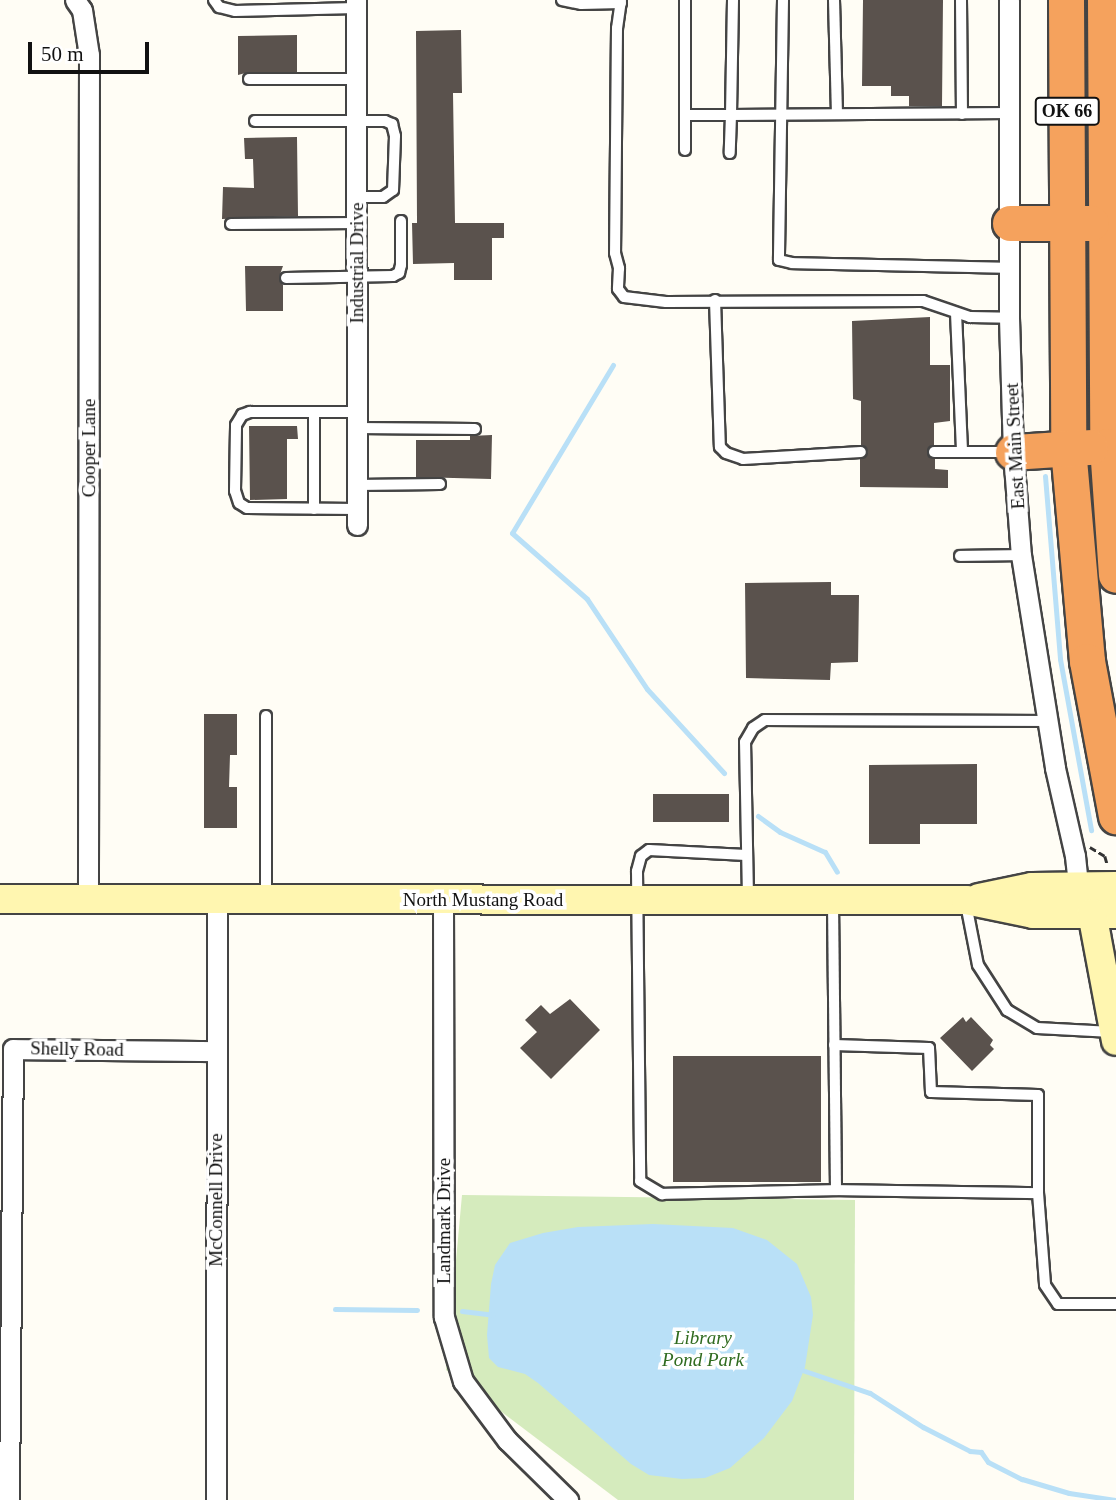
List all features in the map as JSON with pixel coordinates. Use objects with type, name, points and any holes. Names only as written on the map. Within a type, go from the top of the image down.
[{"type":"highway","name":"OK 66","points":[[1066,0],[1068,448],[1087,661],[1116,816]]},
{"type":"highway","name":"OK 66","points":[[1105,0],[1116,575]]},
{"type":"highway","points":[[1010,223],[1111,223]]},
{"type":"highway","points":[[1013,452],[1112,446]]},
{"type":"main road","name":"North Mustang Road","points":[[0,899],[966,900],[1032,887],[1116,886]]},
{"type":"main road","name":"North Mustang Road","points":[[966,900],[1033,914],[1104,914]]},
{"type":"main road","points":[[1104,914],[1115,1037]]},
{"type":"street","name":"Cooper Lane","points":[[75,0],[82,10],[89,55],[88,899]]},
{"type":"street","name":"East Main Street","points":[[1009,0],[1009,318],[1013,452],[1021,555],[1047,721],[1078,886]]},
{"type":"street","name":"Industrial Drive","points":[[356,4],[356,517]]},
{"type":"street","name":"McConnell Drive","points":[[216,1500],[217,899]]},
{"type":"street","name":"Landmark Drive","points":[[443,900],[444,1317],[463,1381],[507,1440],[568,1500]]},
{"type":"street","name":"Shelly Road","points":[[9,1500],[13,1049],[215,1051]]},
{"type":"lane","points":[[214,0],[219,7],[235,11],[356,4]]},
{"type":"lane","points":[[562,0],[581,4],[621,1],[617,28],[615,146],[618,289],[624,297],[636,300],[923,301],[956,313],[1009,318]]},
{"type":"lane","points":[[685,0],[685,150]]},
{"type":"lane","points":[[730,153],[733,0]]},
{"type":"lane","points":[[783,0],[779,260],[792,263],[1010,268]]},
{"type":"lane","points":[[834,0],[837,114]]},
{"type":"lane","points":[[961,0],[962,114]]},
{"type":"lane","points":[[249,79],[356,79]]},
{"type":"lane","points":[[685,115],[1009,113]]},
{"type":"lane","points":[[255,121],[385,121],[392,124],[396,136],[393,190],[383,197],[357,197]]},
{"type":"lane","points":[[286,278],[393,276],[399,273],[401,220]]},
{"type":"lane","points":[[231,224],[357,223]]},
{"type":"lane","points":[[715,300],[720,447],[726,453],[743,459],[860,452]]},
{"type":"lane","points":[[956,313],[962,452]]},
{"type":"lane","points":[[356,517],[314,509],[247,508],[239,503],[235,491],[236,425],[242,415],[250,412],[314,412],[357,420],[475,429]]},
{"type":"lane","points":[[314,412],[314,509]]},
{"type":"lane","points":[[934,452],[1013,452]]},
{"type":"lane","points":[[356,485],[440,484]]},
{"type":"lane","points":[[961,556],[1021,555]]},
{"type":"lane","points":[[266,716],[267,899]]},
{"type":"lane","points":[[748,900],[745,742],[752,728],[765,720],[1047,721]]},
{"type":"lane","points":[[746,855],[649,850],[641,856],[637,871],[640,1181],[662,1194],[836,1190],[1038,1193]]},
{"type":"lane","points":[[833,900],[836,1190]]},
{"type":"lane","points":[[966,900],[978,965],[1007,1010],[1037,1028],[1115,1037]]},
{"type":"lane","points":[[834,1045],[929,1048],[931,1092],[1038,1095],[1038,1193],[1045,1285],[1058,1304],[1116,1304]]},
{"type":"green space","name":"Library Pond Park","points":[[462,1195],[855,1200],[854,1500],[618,1500],[446,1370]]},
{"type":"water","points":[[653,1224],[733,1228],[767,1240],[797,1264],[811,1297],[813,1315],[805,1367],[792,1401],[764,1438],[730,1468],[705,1478],[682,1479],[649,1475],[631,1464],[538,1383],[525,1374],[498,1367],[489,1358],[487,1335],[491,1284],[495,1265],[510,1243],[543,1233],[578,1227]]},
{"type":"building","points":[[863,0],[943,0],[942,106],[909,106],[909,96],[891,96],[891,86],[862,86]]},
{"type":"building","points":[[461,30],[462,93],[453,93],[455,223],[504,223],[504,238],[492,238],[492,280],[454,280],[454,263],[413,264],[412,223],[417,223],[416,31]]},
{"type":"building","points":[[297,35],[297,72],[249,72],[238,75],[238,36]]},
{"type":"building","points":[[297,137],[298,216],[222,219],[223,187],[254,188],[253,159],[245,159],[244,138]]},
{"type":"building","points":[[245,266],[283,266],[279,277],[283,285],[283,311],[246,311]]},
{"type":"building","points":[[930,317],[930,365],[950,365],[950,421],[934,423],[934,445],[927,453],[935,459],[935,469],[948,470],[948,488],[860,487],[860,459],[868,452],[861,445],[861,401],[853,399],[852,321]]},
{"type":"building","points":[[249,426],[297,426],[298,439],[287,439],[287,499],[250,500]]},
{"type":"building","points":[[492,435],[491,479],[416,477],[416,440],[470,440],[470,436]]},
{"type":"building","points":[[831,582],[831,595],[859,595],[858,662],[831,663],[830,680],[746,678],[745,583]]},
{"type":"building","points":[[204,714],[237,714],[237,755],[230,755],[229,787],[237,787],[237,828],[204,828]]},
{"type":"building","points":[[977,764],[977,824],[920,824],[920,844],[869,844],[869,765]]},
{"type":"building","points":[[653,794],[729,794],[729,822],[653,822]]},
{"type":"building","points":[[570,999],[600,1030],[551,1079],[520,1048],[537,1032],[525,1020],[541,1005],[550,1014]]},
{"type":"building","points":[[963,1017],[966,1022],[971,1017],[993,1040],[990,1045],[994,1049],[972,1071],[940,1038]]},
{"type":"building","points":[[673,1056],[821,1056],[821,1182],[673,1182]]},
{"type":"waterway","points":[[613,365],[512,533],[587,599],[647,689],[724,773]]},
{"type":"waterway","points":[[1045,476],[1060,659],[1091,830]]},
{"type":"waterway","points":[[758,816],[780,832],[825,852],[837,872]]},
{"type":"waterway","points":[[335,1309],[417,1310]]},
{"type":"waterway","points":[[462,1311],[493,1315]]},
{"type":"waterway","points":[[799,1369],[870,1393],[923,1427],[970,1451],[981,1452],[988,1462],[1022,1479],[1069,1493],[1116,1500]]}]
